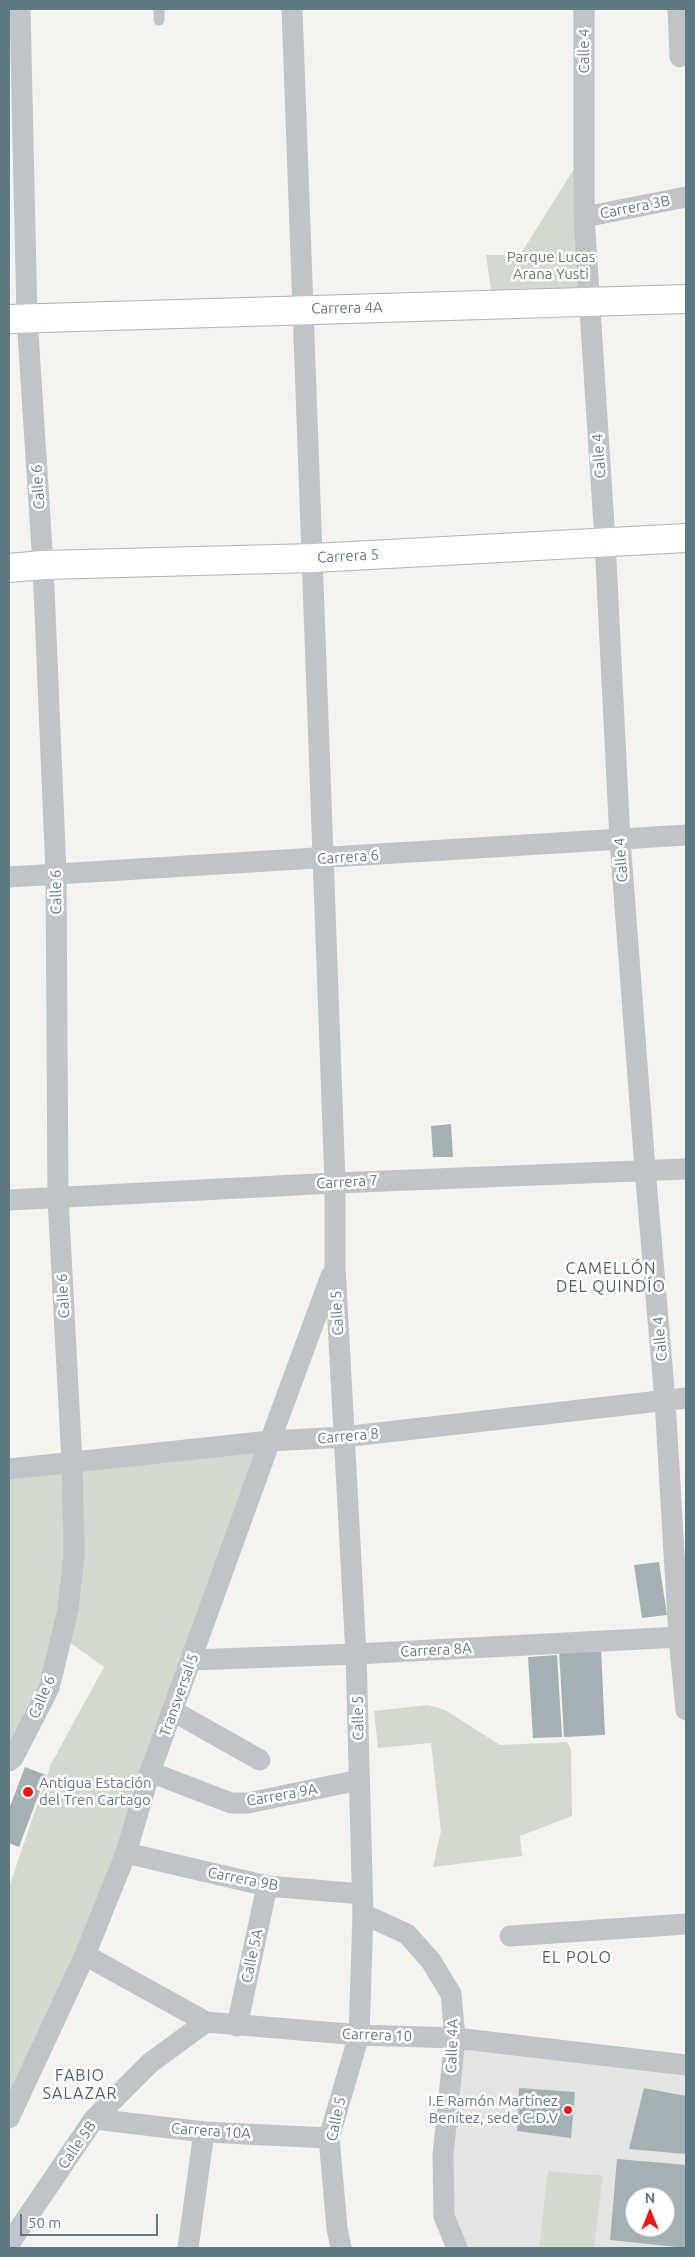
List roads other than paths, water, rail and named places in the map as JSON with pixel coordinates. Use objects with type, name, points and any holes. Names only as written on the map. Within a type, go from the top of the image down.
[{"type":"main road","name":"Carrera 4A","points":[[18,318],[686,300]]},
{"type":"main road","name":"Carrera 5","points":[[9,568],[43,565],[314,558],[686,538]]},
{"type":"street","name":"Calle 6","points":[[9,1761],[14,1758],[49,1688],[68,1610],[74,1554],[72,1463],[58,1198],[56,873],[43,565],[18,318],[20,9]]},
{"type":"street","name":"Calle 5","points":[[292,9],[314,558],[335,1183],[335,1266],[356,1654],[362,1904],[359,2035],[329,2138],[337,2228],[341,2248]]},
{"type":"street","name":"Calle 4","points":[[584,9],[584,217],[605,541],[620,840],[645,1169],[676,1399],[679,1637],[686,1710]]},
{"type":"street","points":[[678,9],[680,57]]},
{"type":"street","name":"Carrera 3B","points":[[584,217],[686,196]]},
{"type":"street","name":"Carrera 6","points":[[9,877],[686,835]]},
{"type":"street","name":"Carrera 7","points":[[9,1200],[335,1183],[645,1169],[686,1169]]},
{"type":"street","name":"Transversal 5","points":[[9,2118],[85,1955],[126,1853],[150,1772],[335,1266]]},
{"type":"street","name":"Carrera 8","points":[[9,1469],[270,1441],[343,1437],[676,1399]]},
{"type":"street","name":"Carrera 8A","points":[[192,1660],[356,1654],[679,1637]]},
{"type":"street","points":[[173,1711],[260,1760]]},
{"type":"street","name":"Carrera 9A","points":[[150,1772],[231,1803],[248,1803],[359,1780]]},
{"type":"street","name":"Carrera 9B","points":[[126,1853],[267,1886],[362,1904]]},
{"type":"street","name":"Calle 5A","points":[[237,2026],[267,1886]]},
{"type":"street","name":"Calle 4A","points":[[362,1904],[407,1934],[431,1961],[451,1994],[455,2038],[443,2155],[444,2216],[458,2248]]},
{"type":"street","points":[[510,1936],[686,1924]]},
{"type":"street","name":"Carrera 10","points":[[85,1955],[206,2022],[359,2035],[455,2038],[686,2065]]},
{"type":"street","name":"Calle 5B","points":[[9,2244],[94,2119],[150,2063],[206,2022]]},
{"type":"street","name":"Carrera 10A","points":[[94,2119],[204,2132],[329,2138]]},
{"type":"street","points":[[188,2248],[204,2132]]},
{"type":"place","name":"Antigua Estación del Tren Cartago","points":[[28,1792]]},
{"type":"place","name":"I.E Ramón Martínez Benítez, sede C.D.V","points":[[568,2110]]},
{"type":"district","name":"CAMELLÓN DEL QUINDÍO","points":[[611,1278]]},
{"type":"district","name":"EL POLO","points":[[577,1958]]},
{"type":"district","name":"FABIO SALAZAR","points":[[80,2085]]},
{"type":"park label","name":"Parque Lucas Arana Yusti","points":[[551,266]]}]
